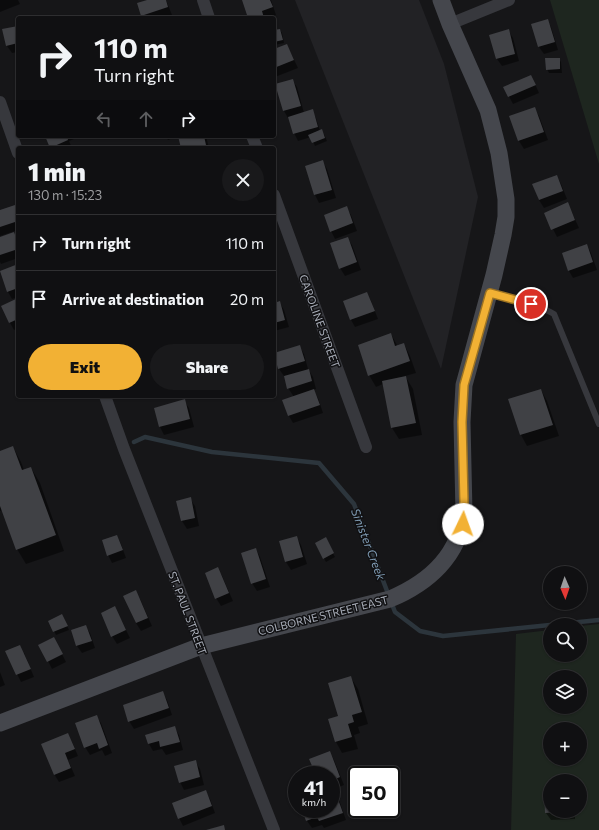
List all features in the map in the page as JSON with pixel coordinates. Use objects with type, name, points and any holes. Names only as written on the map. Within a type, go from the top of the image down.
[{"type":"main road","name":"COLBORNE STREET EAST","points":[[0,724],[201,646],[390,598],[421,582],[436,570],[454,546],[463,524],[464,513],[462,422],[464,385],[490,293],[506,217],[506,199],[499,152],[488,110],[441,0]]},
{"type":"street","points":[[203,0],[208,16]]},
{"type":"street","points":[[450,24],[509,0]]},
{"type":"street","points":[[0,102],[16,147]]},
{"type":"street","name":"CAROLINE STREET","points":[[276,200],[366,447]]},
{"type":"street","name":"ST. PAUL STREET","points":[[106,398],[124,449],[274,830]]},
{"type":"lane","points":[[490,293],[531,304],[554,314],[571,352],[599,424]]},
{"type":"shaded area","points":[[295,0],[419,0],[444,64],[478,197],[441,369]]},
{"type":"shaded area","points":[[550,0],[599,0],[599,164]]},
{"type":"shaded area","points":[[599,624],[599,830],[511,830],[516,634],[543,631],[543,662],[587,662],[587,625]]},
{"type":"building","points":[[147,0],[166,0],[168,7],[141,16],[137,3]]},
{"type":"building","points":[[242,0],[270,0],[273,7],[262,11],[263,16],[247,16]]},
{"type":"building","points":[[548,19],[555,42],[538,47],[531,24]]},
{"type":"building","points":[[16,26],[16,44],[6,46],[2,29]]},
{"type":"building","points":[[280,29],[283,40],[276,42],[276,30]]},
{"type":"building","points":[[509,29],[515,54],[496,59],[489,35]]},
{"type":"building","points":[[287,44],[294,60],[276,67],[276,48]]},
{"type":"building","points":[[545,58],[560,58],[560,69],[546,70]]},
{"type":"building","points":[[531,75],[536,85],[508,97],[503,87]]},
{"type":"building","points":[[293,79],[301,106],[283,111],[276,84]]},
{"type":"building","points":[[535,107],[544,132],[518,141],[509,116]]},
{"type":"building","points":[[313,109],[318,127],[293,134],[288,117]]},
{"type":"building","points":[[322,129],[325,138],[312,143],[308,135]]},
{"type":"building","points":[[46,138],[68,138],[68,140],[54,146],[49,146]]},
{"type":"building","points":[[178,138],[204,138],[206,145],[202,146],[180,146]]},
{"type":"building","points":[[323,160],[332,190],[314,195],[305,166]]},
{"type":"building","points":[[557,175],[563,191],[539,200],[532,184]]},
{"type":"building","points":[[568,202],[575,220],[551,230],[544,213]]},
{"type":"building","points":[[15,205],[16,222],[0,227],[0,210]]},
{"type":"building","points":[[347,206],[353,223],[330,232],[324,215]]},
{"type":"building","points":[[14,232],[16,238],[16,250],[0,255],[0,237]]},
{"type":"building","points":[[348,237],[357,262],[339,269],[330,243]]},
{"type":"building","points":[[587,244],[593,262],[568,271],[562,253]]},
{"type":"building","points":[[16,265],[16,289],[7,292],[0,271]]},
{"type":"building","points":[[367,292],[375,311],[350,320],[343,301]]},
{"type":"building","points":[[16,299],[16,320],[9,323],[1,306]]},
{"type":"building","points":[[280,301],[285,320],[276,322],[276,302]]},
{"type":"building","points":[[391,333],[395,346],[404,343],[410,361],[368,376],[358,345]]},
{"type":"building","points":[[300,345],[305,361],[278,369],[276,352]]},
{"type":"building","points":[[309,369],[312,381],[287,389],[284,376]]},
{"type":"building","points":[[406,376],[416,423],[391,428],[382,381]]},
{"type":"building","points":[[314,389],[320,405],[288,416],[282,400]]},
{"type":"building","points":[[541,389],[553,425],[520,435],[508,399]]},
{"type":"building","points":[[185,399],[190,419],[159,427],[154,408]]},
{"type":"building","points":[[13,446],[22,470],[31,467],[56,535],[16,550],[0,506],[0,451]]},
{"type":"building","points":[[191,497],[195,518],[181,521],[176,501]]},
{"type":"building","points":[[117,535],[123,550],[107,556],[102,540]]},
{"type":"building","points":[[297,536],[303,557],[285,562],[279,541]]},
{"type":"building","points":[[326,537],[334,553],[323,559],[315,543]]},
{"type":"building","points":[[256,548],[266,579],[251,584],[241,553]]},
{"type":"building","points":[[218,567],[229,593],[215,599],[205,573]]},
{"type":"building","points":[[136,590],[148,618],[136,623],[123,596]]},
{"type":"building","points":[[115,606],[126,630],[111,637],[101,613]]},
{"type":"building","points":[[62,614],[68,626],[53,632],[48,621]]},
{"type":"building","points":[[86,625],[92,641],[76,646],[71,630]]},
{"type":"building","points":[[54,637],[63,654],[47,662],[38,645]]},
{"type":"building","points":[[20,645],[31,669],[16,675],[5,651]]},
{"type":"building","points":[[351,676],[362,712],[352,715],[354,722],[348,724],[352,737],[335,742],[328,719],[338,716],[328,683]]},
{"type":"building","points":[[163,691],[169,708],[128,722],[123,705]]},
{"type":"building","points":[[97,715],[108,745],[99,749],[97,743],[84,748],[75,723]]},
{"type":"building","points":[[175,726],[180,742],[160,747],[159,741],[148,744],[145,735]]},
{"type":"building","points":[[68,733],[75,749],[65,753],[71,768],[54,775],[41,744]]},
{"type":"building","points":[[330,751],[336,766],[312,766],[309,759]]},
{"type":"building","points":[[196,760],[200,777],[179,783],[174,766]]},
{"type":"building","points":[[206,790],[212,806],[178,819],[172,803]]},
{"type":"building","points":[[340,805],[343,813],[340,814]]},
{"type":"building","points":[[305,818],[314,818],[306,821]]},
{"type":"building","points":[[318,818],[328,818],[319,821]]},
{"type":"building","points":[[224,825],[225,830],[206,830]]},
{"type":"waterway","name":"Sinister Creek","points":[[134,442],[145,437],[212,452],[319,463],[354,504],[395,612],[420,631],[443,636],[599,620]]},
{"type":"route","points":[[463,524],[462,402],[464,385],[490,293],[531,304]]}]
